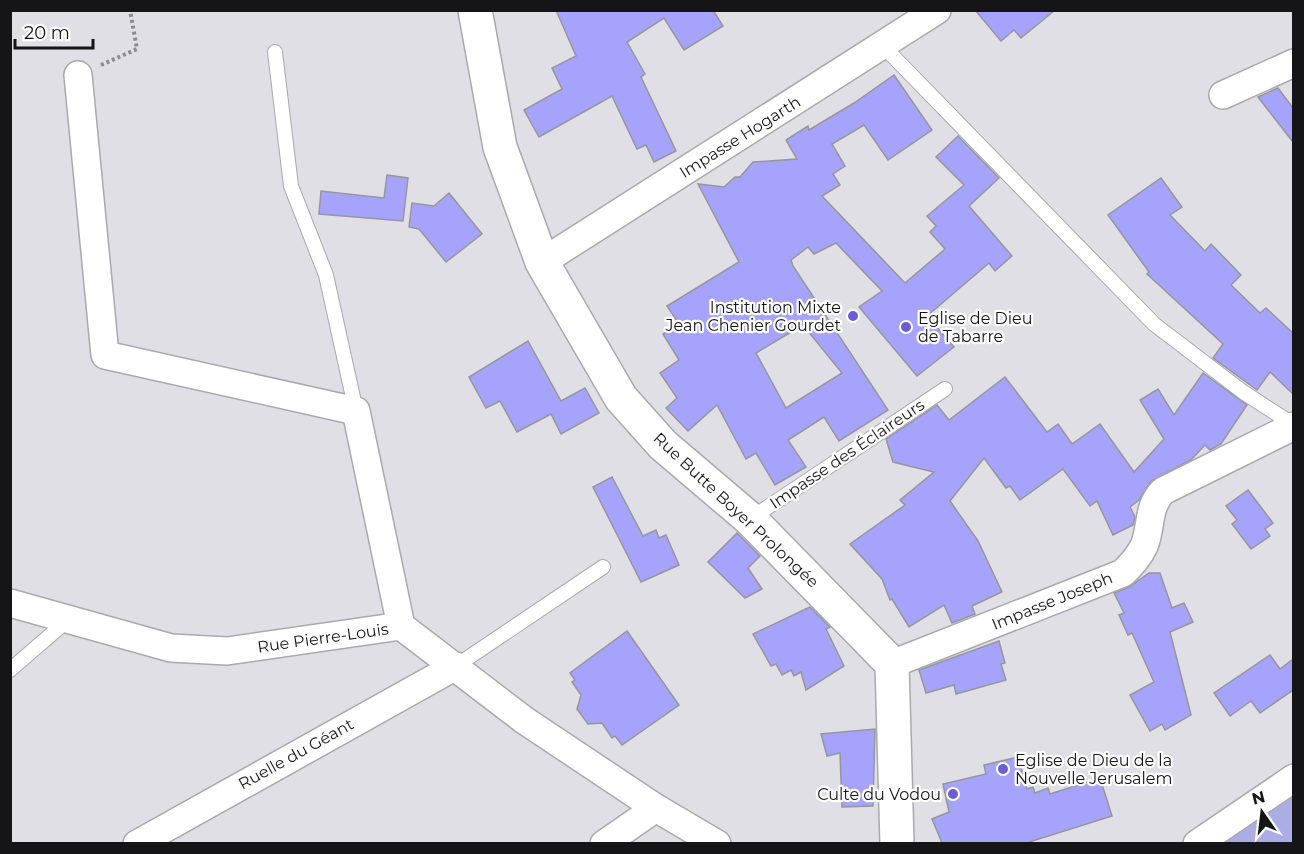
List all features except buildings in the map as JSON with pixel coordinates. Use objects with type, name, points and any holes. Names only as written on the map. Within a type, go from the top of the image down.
[{"type":"street","name":"Rue Butte Boyer Prolongée","points":[[475,10],[500,147],[542,262],[621,398],[663,445],[750,519],[892,664]]},
{"type":"street","name":"Impasse Hogarth","points":[[542,262],[884,46],[937,10]]},
{"type":"street","points":[[1223,95],[1293,63]]},
{"type":"street","points":[[78,75],[105,355],[356,411],[401,626]]},
{"type":"street","name":"Impasse Joseph","points":[[892,664],[1123,573],[1137,558],[1145,544],[1152,507],[1163,491],[1293,425]]},
{"type":"street","name":"Rue Pierre-Louis","points":[[10,603],[171,648],[227,651],[401,626],[524,720],[656,808],[717,843]]},
{"type":"street","points":[[892,664],[897,843]]},
{"type":"street","name":"Ruelle du Géant","points":[[137,843],[456,666]]},
{"type":"street","points":[[1197,843],[1293,778]]},
{"type":"street","points":[[604,843],[656,808]]},
{"type":"lane","points":[[884,46],[1154,324],[1244,392],[1293,425]]},
{"type":"lane","points":[[275,52],[291,186],[326,275],[356,411]]},
{"type":"lane","name":"Impasse des Éclaireurs","points":[[750,519],[945,389]]},
{"type":"lane","points":[[456,666],[603,567]]},
{"type":"lane","points":[[10,670],[69,619]]},
{"type":"path","points":[[78,75],[137,49],[130,10]]},
{"type":"shaded area","points":[[1293,788],[1293,843],[1219,843]]},
{"type":"place","name":"Institution Mixte Jean Chenier Gourdet","points":[[853,316]]},
{"type":"place","name":"Eglise de Dieu de Tabarre","points":[[906,327]]},
{"type":"place","name":"Eglise de Dieu de la Nouvelle Jerusalem","points":[[1003,769]]},
{"type":"place","name":"Culte du Vodou","points":[[953,794]]}]
